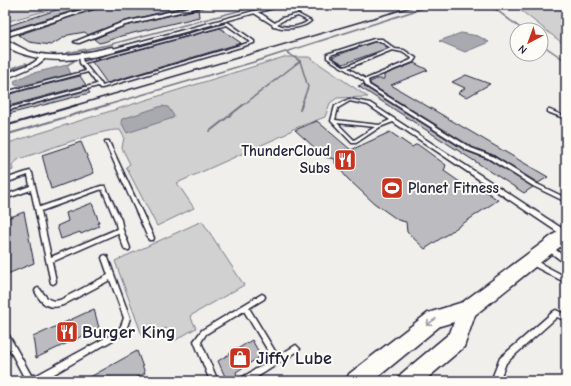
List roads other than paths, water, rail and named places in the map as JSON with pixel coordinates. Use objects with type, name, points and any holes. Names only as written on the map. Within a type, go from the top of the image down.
[{"type":"main road","points":[[5,43],[22,53],[44,57],[81,60],[112,50]]},
{"type":"main road","points":[[356,381],[435,319],[468,309],[565,233]]},
{"type":"main road","points":[[408,381],[457,340],[468,309]]},
{"type":"street","points":[[5,35],[102,5]]},
{"type":"street","points":[[184,5],[189,9]]},
{"type":"street","points":[[77,42],[123,24],[206,5]]},
{"type":"street","points":[[112,50],[282,5]]},
{"type":"street","points":[[5,77],[35,64],[44,57]]},
{"type":"lane","points":[[256,12],[274,25],[280,28],[290,28],[307,24],[310,21],[298,15],[283,19],[274,25]]},
{"type":"lane","points":[[222,21],[228,24],[253,42],[101,87],[81,60],[228,24]]},
{"type":"lane","points":[[366,80],[414,60],[414,58],[394,49],[381,40],[374,40],[328,56],[366,80],[367,85],[469,149],[490,157],[535,185],[566,200]]},
{"type":"lane","points":[[346,68],[394,49]]},
{"type":"lane","points":[[5,93],[89,71]]},
{"type":"lane","points":[[5,110],[100,84]]},
{"type":"lane","points":[[333,122],[336,107],[348,100],[369,104],[565,233]]},
{"type":"lane","points":[[549,111],[566,118]]},
{"type":"lane","points":[[333,122],[354,142],[393,120]]},
{"type":"lane","points":[[333,122],[380,126]]},
{"type":"lane","points":[[107,142],[150,238]]},
{"type":"lane","points":[[5,181],[30,173],[53,281]]},
{"type":"lane","points":[[5,197],[33,187]]},
{"type":"lane","points":[[38,210],[103,187],[118,220],[127,248]]},
{"type":"lane","points":[[49,261],[120,230]]},
{"type":"lane","points":[[548,247],[566,261]]},
{"type":"lane","points":[[5,334],[29,378],[38,380],[118,334],[124,328],[127,318],[105,258]]},
{"type":"lane","points":[[530,261],[566,280]]},
{"type":"lane","points":[[38,291],[47,303],[53,306],[112,276]]},
{"type":"lane","points":[[214,381],[197,341],[204,332],[262,297]]},
{"type":"lane","points":[[245,307],[277,360]]},
{"type":"lane","points":[[496,381],[503,361],[547,320],[556,313],[566,318]]},
{"type":"lane","points":[[244,381],[296,349]]},
{"type":"waterway","points":[[66,53],[108,45],[261,5]]},
{"type":"waterway","points":[[104,106],[254,62],[433,5]]},
{"type":"waterway","points":[[490,5],[512,22]]},
{"type":"waterway","points":[[549,49],[566,61]]},
{"type":"waterway","points":[[286,52],[300,61]]},
{"type":"waterway","points":[[67,65],[74,61]]},
{"type":"waterway","points":[[242,106],[300,61]]},
{"type":"waterway","points":[[300,61],[308,87],[301,106]]},
{"type":"waterway","points":[[5,71],[26,63]]},
{"type":"waterway","points":[[5,135],[107,105]]},
{"type":"waterway","points":[[210,131],[243,105]]},
{"type":"waterway","points":[[300,110],[302,105]]},
{"type":"railway","points":[[73,106],[418,5]]},
{"type":"railway","points":[[5,126],[77,105]]},
{"type":"place","name":"ThunderCloud Subs","points":[[345,160]]},
{"type":"place","name":"Planet Fitness","points":[[392,188]]},
{"type":"place","name":"Burger King","points":[[67,332]]},
{"type":"place","name":"Jiffy Lube","points":[[240,358]]}]
